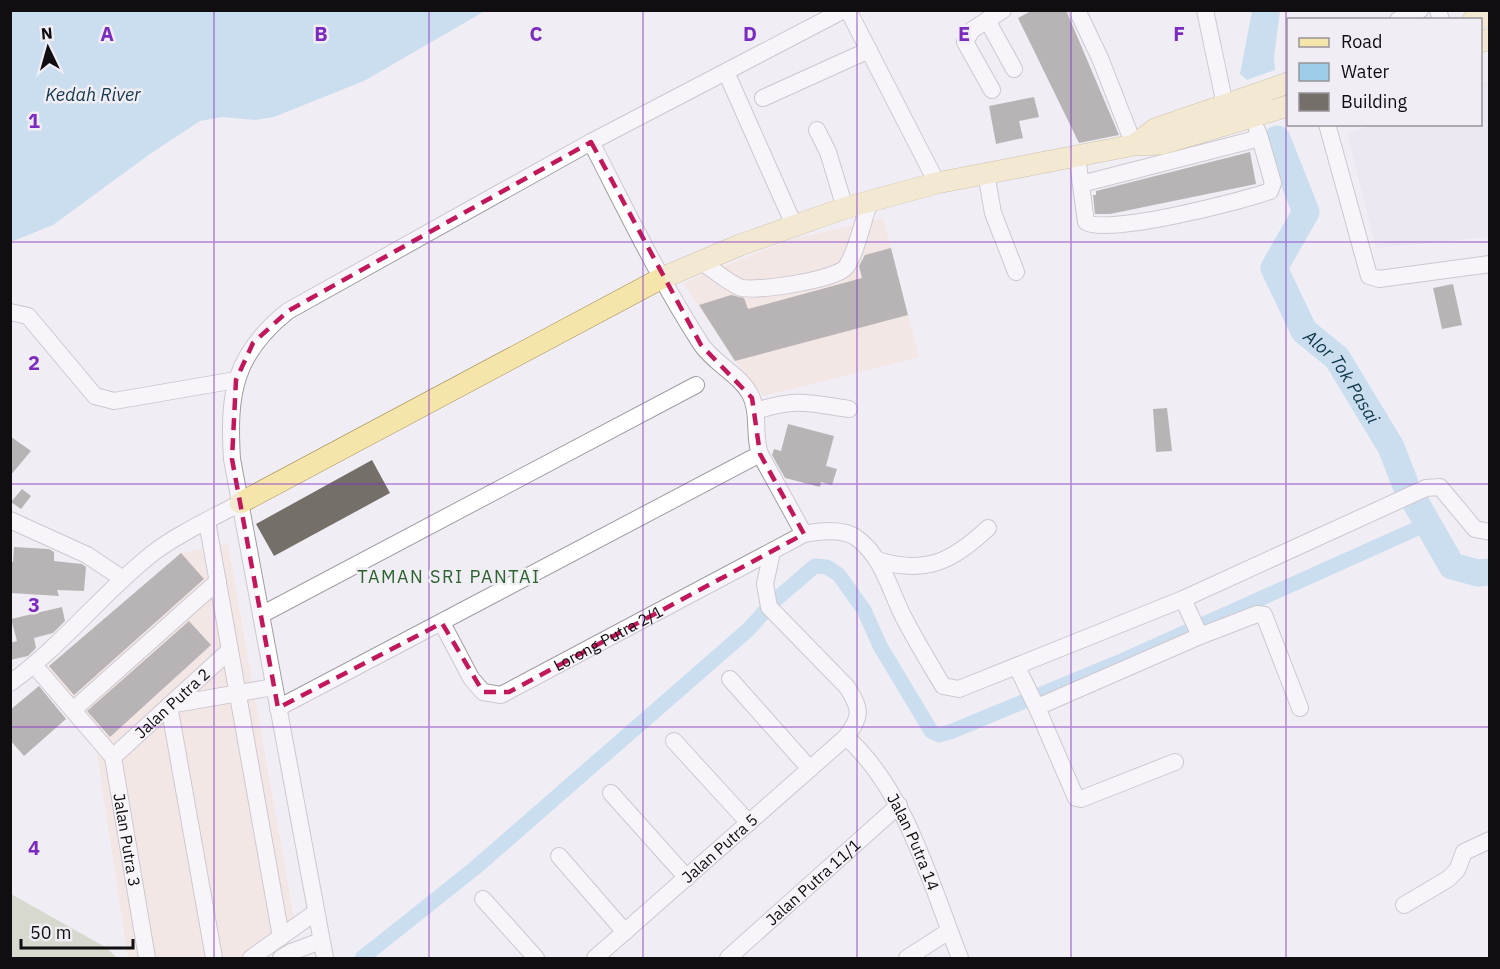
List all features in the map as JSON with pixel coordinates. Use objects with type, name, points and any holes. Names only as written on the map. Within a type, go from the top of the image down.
[{"type":"main road","points":[[1134,145],[1155,129],[1287,83]]},
{"type":"main road","points":[[240,503],[662,278],[794,225],[845,208],[937,183],[1134,145],[1162,144],[1287,106]]},
{"type":"street","points":[[325,958],[240,503],[231,438],[236,380],[243,360],[254,343],[267,328],[288,311],[591,142],[846,10],[937,183]]},
{"type":"street","points":[[992,90],[965,42],[972,30],[1003,10]]},
{"type":"street","points":[[1077,10],[1100,58],[1134,145]]},
{"type":"street","points":[[1205,10],[1226,105]]},
{"type":"street","points":[[1402,18],[1420,10]]},
{"type":"street","points":[[987,20],[1014,69]]},
{"type":"street","points":[[763,98],[868,50]]},
{"type":"street","points":[[726,72],[794,225]]},
{"type":"street","points":[[1077,156],[1086,222],[1094,226],[1154,220],[1267,193],[1272,189],[1273,183],[1254,117]]},
{"type":"street","points":[[1328,126],[1369,276],[1379,279],[1490,264]]},
{"type":"street","points":[[817,130],[828,152],[845,208]]},
{"type":"street","points":[[1082,184],[1260,138]]},
{"type":"street","points":[[591,142],[662,278],[701,345],[747,388],[756,411],[757,446],[760,454],[804,534],[817,531],[848,534],[856,537],[878,560],[903,616],[943,686],[959,689],[1183,599],[1430,486],[1440,487],[1474,529],[1490,532]]},
{"type":"street","points":[[986,173],[990,205],[1016,272]]},
{"type":"street","points":[[700,261],[747,289],[769,288],[840,272],[849,261],[870,201]]},
{"type":"street","points":[[10,312],[28,316],[95,396],[104,400],[114,401],[236,380]]},
{"type":"street","points":[[261,615],[696,385]]},
{"type":"street","points":[[756,411],[783,402],[799,401],[849,409]]},
{"type":"street","points":[[278,708],[760,454]]},
{"type":"street","points":[[10,683],[34,666],[123,579],[161,548],[240,503]]},
{"type":"street","points":[[10,520],[87,555],[123,579]]},
{"type":"street","points":[[207,521],[281,937]]},
{"type":"street","points":[[878,560],[898,567],[945,561],[969,546],[988,528]]},
{"type":"street","name":"Lorong Putra 2/1","points":[[442,623],[471,678],[483,692],[501,695],[804,534]]},
{"type":"street","points":[[771,552],[765,584],[769,607],[847,687],[856,701],[859,711],[858,722],[846,737]]},
{"type":"street","points":[[73,710],[218,581]]},
{"type":"street","points":[[1183,599],[1198,630]]},
{"type":"street","points":[[1032,699],[1042,705],[1198,630],[1257,614],[1264,615],[1300,708]]},
{"type":"street","name":"Jalan Putra 2","points":[[113,757],[230,650]]},
{"type":"street","points":[[34,666],[113,757]]},
{"type":"street","points":[[1017,667],[1076,798],[1081,799],[1175,762]]},
{"type":"street","points":[[730,679],[810,769]]},
{"type":"street","points":[[214,958],[169,705],[274,687]]},
{"type":"street","name":"Jalan Putra 5","points":[[595,958],[846,737]]},
{"type":"street","name":"Jalan Putra 14","points":[[846,737],[874,766],[899,805],[960,958]]},
{"type":"street","points":[[674,741],[748,824]]},
{"type":"street","name":"Jalan Putra 3","points":[[113,757],[147,958]]},
{"type":"street","points":[[611,793],[687,878]]},
{"type":"street","name":"Jalan Putra 11/1","points":[[728,958],[899,805]]},
{"type":"street","points":[[1404,905],[1448,879],[1457,870],[1464,852],[1490,840]]},
{"type":"street","points":[[559,856],[625,932]]},
{"type":"street","points":[[483,899],[536,958]]},
{"type":"street","points":[[251,958],[316,912]]},
{"type":"street","points":[[908,958],[949,931]]},
{"type":"street","points":[[281,958],[321,941]]},
{"type":"highlighted area","points":[[591,142],[701,345],[752,398],[760,454],[804,534],[509,692],[483,692],[442,623],[278,708],[232,459],[236,380],[253,343],[288,311]]},
{"type":"shaded area","points":[[1489,80],[1489,237],[1376,248],[1347,133],[1368,126],[1482,126],[1482,83]]},
{"type":"shaded area","points":[[883,218],[919,357],[763,396],[735,361],[683,283],[789,240]]},
{"type":"shaded area","points":[[228,544],[297,935],[265,958],[128,958],[96,748],[36,678],[181,553]]},
{"type":"green space","points":[[11,894],[107,948],[117,958],[11,958]]},
{"type":"water","name":"Kedah River","points":[[11,10],[485,11],[364,81],[274,117],[255,120],[222,117],[200,121],[150,154],[53,225],[11,242]]},
{"type":"water","points":[[1252,11],[1280,11],[1274,58],[1275,70],[1247,80],[1240,74]]},
{"type":"building","points":[[1033,10],[1066,10],[1119,135],[1079,143],[1018,18]]},
{"type":"building","points":[[1034,97],[1039,117],[1019,121],[1023,138],[996,144],[989,106]]},
{"type":"building","points":[[1250,152],[1256,184],[1110,214],[1095,214],[1093,195],[1096,195],[1096,191]]},
{"type":"building","points":[[891,248],[908,315],[735,361],[699,305],[731,295],[744,298],[748,309],[862,278],[859,266],[865,255]]},
{"type":"building","points":[[1453,284],[1462,325],[1442,329],[1433,288]]},
{"type":"building","points":[[1167,408],[1172,451],[1156,452],[1153,409]]},
{"type":"building","points":[[788,424],[834,436],[826,466],[837,469],[832,485],[821,482],[820,487],[785,478],[772,455],[774,449],[781,451]]},
{"type":"building","points":[[10,436],[31,451],[10,476]]},
{"type":"building","points":[[372,460],[390,493],[274,556],[256,524]]},
{"type":"building","points":[[22,489],[31,496],[21,509],[11,502]]},
{"type":"building","points":[[14,547],[49,549],[54,552],[54,561],[82,564],[86,567],[84,591],[57,590],[59,596],[10,593],[10,562],[13,562]]},
{"type":"building","points":[[181,553],[204,579],[74,695],[49,666]]},
{"type":"building","points":[[62,607],[65,621],[53,633],[34,638],[36,648],[28,656],[10,660],[10,643],[17,641],[11,619]]},
{"type":"building","points":[[189,621],[211,645],[110,737],[87,711]]},
{"type":"building","points":[[39,686],[66,719],[24,756],[10,740],[10,710]]},
{"type":"waterway","name":"Alor Tok Pasai","points":[[1277,139],[1306,212],[1274,268],[1304,331],[1337,358],[1391,447],[1406,486]]},
{"type":"waterway","name":"Alor Tok Pasai","points":[[1413,498],[1452,566],[1478,573],[1490,572]]},
{"type":"waterway","points":[[774,601],[815,566],[827,567],[839,575],[864,610],[880,646],[931,731],[939,735],[1119,662],[1427,524]]},
{"type":"waterway","points":[[362,958],[475,868],[749,629],[765,611]]},
{"type":"district","name":"TAMAN SRI PANTAI","points":[[449,576]]}]
